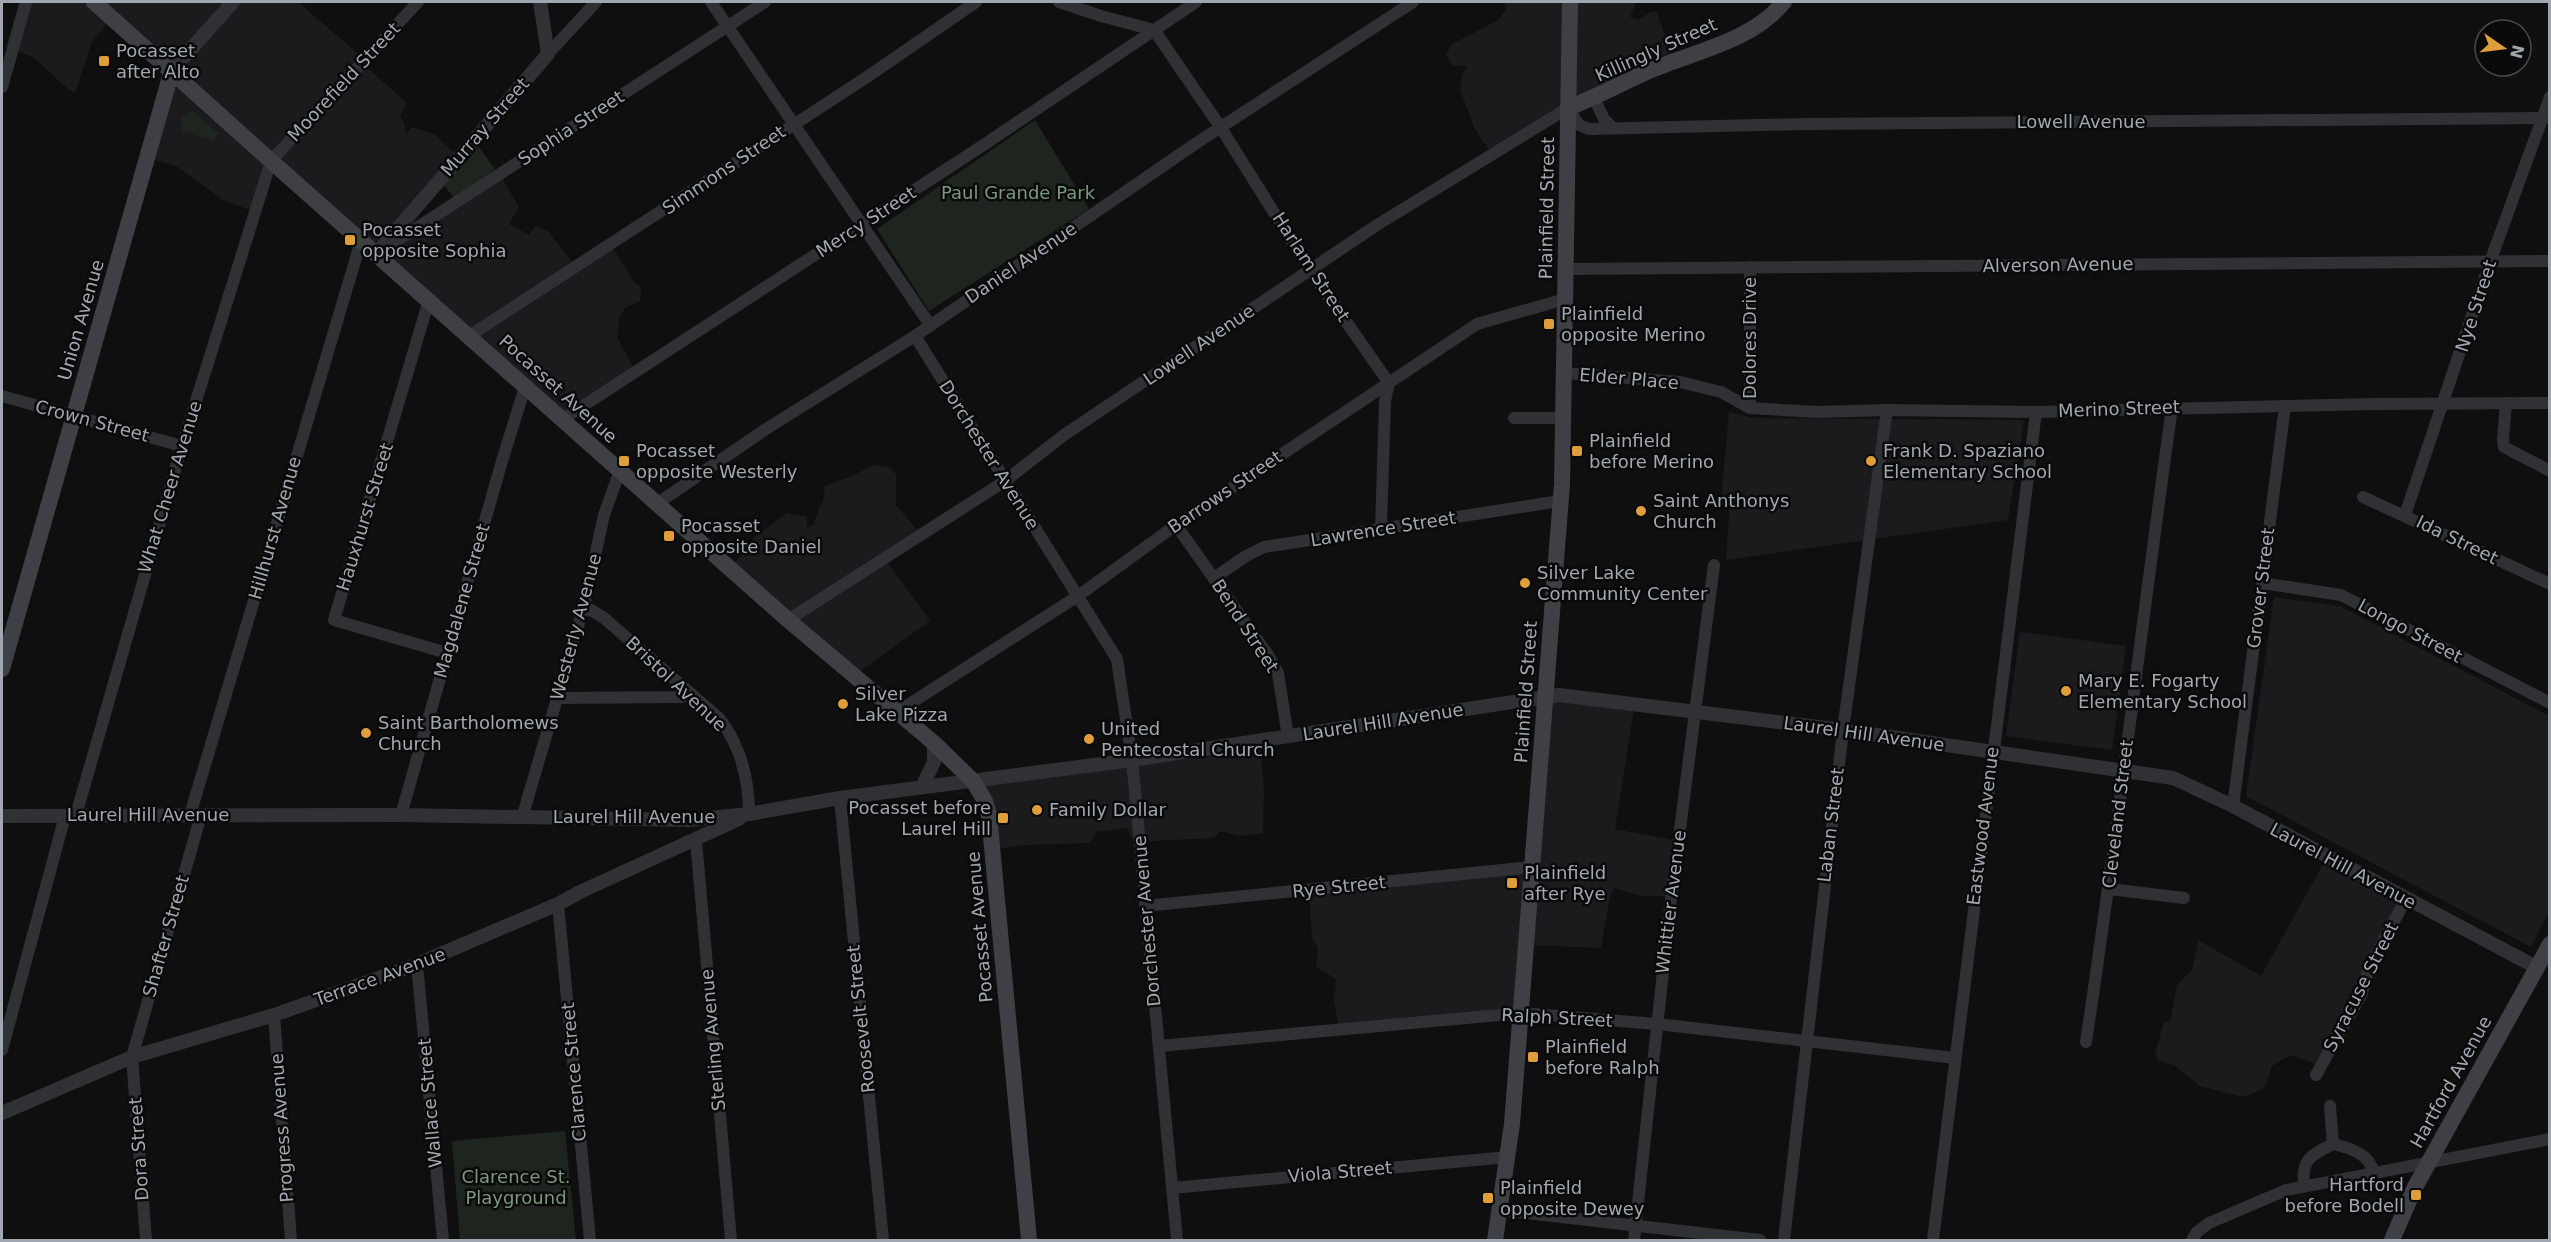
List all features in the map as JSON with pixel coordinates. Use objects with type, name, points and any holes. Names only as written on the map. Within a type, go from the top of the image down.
[{"type":"main road","name":"Pocasset Avenue","points":[[94,2],[525,387],[788,620],[933,743],[973,781],[986,801],[989,815],[1029,1240]]},
{"type":"main road","name":"Plainfield Street","points":[[1495,1240],[1508,1157],[1521,1013],[1560,501],[1570,2]]},
{"type":"main road","name":"Killingly Street","points":[[1568,108],[1649,71],[1752,31],[1784,2]]},
{"type":"main road","name":"Union Avenue","points":[[2,669],[172,70]]},
{"type":"main road","name":"Hartford Avenue","points":[[2392,1240],[2409,1199],[2550,944]]},
{"type":"street","points":[[2,87],[26,2]]},
{"type":"street","name":"Union Avenue","points":[[172,70],[232,2]]},
{"type":"street","name":"Moorefield Street","points":[[270,161],[418,2]]},
{"type":"street","points":[[540,2],[548,54]]},
{"type":"street","name":"Murray Street","points":[[376,254],[548,54],[596,2]]},
{"type":"street","points":[[711,2],[930,325]]},
{"type":"street","name":"Sophia Street","points":[[376,254],[765,2]]},
{"type":"street","name":"Simmons Street","points":[[469,336],[976,2]]},
{"type":"street","points":[[1059,2],[1154,30]]},
{"type":"street","name":"Mercy Street","points":[[563,419],[861,225],[1196,2]]},
{"type":"street","name":"Daniel Avenue","points":[[658,503],[766,429],[915,336],[1221,128],[1413,2]]},
{"type":"street","name":"Harlam Street","points":[[1154,30],[1221,128],[1310,270],[1389,383]]},
{"type":"street","points":[[1594,98],[1604,118],[1613,128]]},
{"type":"street","name":"Nye Street","points":[[2405,515],[2490,262],[2546,118],[2550,98]]},
{"type":"street","name":"Lowell Avenue","points":[[788,620],[1005,481],[1064,435],[1377,225],[1568,108],[1579,125],[1589,129],[2546,118]]},
{"type":"street","name":"What Cheer Avenue","points":[[2,1050],[70,815],[270,161]]},
{"type":"street","name":"Hillhurst Avenue","points":[[196,815],[361,241]]},
{"type":"street","name":"Alverson Avenue","points":[[1566,269],[2550,261]]},
{"type":"street","name":"Dolores Drive","points":[[1750,267],[1750,408]]},
{"type":"street","name":"Barrows Street","points":[[897,712],[1078,596],[1176,525],[1477,324],[1565,299]]},
{"type":"street","name":"Hauxhurst Street","points":[[429,300],[334,620],[447,653]]},
{"type":"street","name":"Dorchester Avenue","points":[[915,336],[1117,659],[1132,760],[1177,1240]]},
{"type":"street","name":"Elder Place","points":[[1564,373],[1694,385]]},
{"type":"street","points":[[1381,528],[1385,401],[1389,383]]},
{"type":"street","name":"Merino Street","points":[[1694,385],[1721,392],[1750,408],[1818,412],[1887,410],[2036,412],[2444,403],[2550,403]]},
{"type":"street","name":"Magdalene Street","points":[[401,815],[525,387]]},
{"type":"street","name":"Crown Street","points":[[2,396],[182,446]]},
{"type":"street","points":[[2506,404],[2504,447],[2550,471]]},
{"type":"street","name":"Grover Street","points":[[2233,806],[2285,406]]},
{"type":"street","name":"Cleveland Street","points":[[2086,1042],[2109,889],[2122,769],[2172,408]]},
{"type":"street","name":"Laban Street","points":[[1784,1240],[1843,730],[1887,410]]},
{"type":"street","name":"Eastwood Avenue","points":[[1933,1240],[2036,412]]},
{"type":"street","points":[[1514,417],[1563,418]]},
{"type":"street","name":"Westerly Avenue","points":[[522,818],[584,606],[604,515],[620,470]]},
{"type":"street","name":"Ida Street","points":[[2363,497],[2550,584]]},
{"type":"street","name":"Lawrence Street","points":[[1214,578],[1246,556],[1264,547],[1560,501]]},
{"type":"street","name":"Bend Street","points":[[1176,525],[1278,673],[1288,737]]},
{"type":"street","name":"Whittier Avenue","points":[[1634,1240],[1657,1024],[1714,565]]},
{"type":"street","name":"Longo Street","points":[[2262,583],[2341,595],[2550,704]]},
{"type":"street","name":"Bristol Avenue","points":[[584,606],[604,618],[720,719],[737,746],[744,769],[749,814]]},
{"type":"street","points":[[557,698],[692,695]]},
{"type":"street","name":"Laurel Hill Avenue","points":[[2,816],[401,815],[688,820],[749,814],[840,798],[1132,760],[1559,695],[1843,730],[2173,778],[2233,806],[2536,968]]},
{"type":"street","points":[[922,787],[934,762],[933,743]]},
{"type":"street","name":"Roosevelt Street","points":[[840,798],[883,1240]]},
{"type":"street","name":"Terrace Avenue","points":[[2,1113],[132,1057],[274,1015],[415,965],[558,904],[749,814]]},
{"type":"street","name":"Shafter Street","points":[[132,1057],[196,815]]},
{"type":"street","name":"Sterling Avenue","points":[[696,840],[731,1240]]},
{"type":"street","name":"Rye Street","points":[[1145,906],[1532,867]]},
{"type":"street","points":[[2109,889],[2184,898]]},
{"type":"street","name":"Syracuse Street","points":[[2316,1075],[2362,993],[2369,968],[2406,899]]},
{"type":"street","name":"Clarence Street","points":[[558,904],[590,1240]]},
{"type":"street","name":"Wallace Street","points":[[415,965],[418,975],[443,1240]]},
{"type":"street","name":"Ralph Street","points":[[1159,1046],[1521,1013],[1657,1024],[1955,1058]]},
{"type":"street","name":"Progress Avenue","points":[[274,1015],[291,1240]]},
{"type":"street","name":"Dora Street","points":[[132,1057],[146,1240]]},
{"type":"street","points":[[2330,1106],[2333,1144]]},
{"type":"street","points":[[2192,1240],[2197,1232],[2216,1220],[2277,1193],[2550,1138]]},
{"type":"street","points":[[2304,1186],[2304,1165],[2312,1155],[2333,1144],[2347,1147],[2366,1157],[2372,1163],[2374,1173]]},
{"type":"street","name":"Viola Street","points":[[1172,1188],[1508,1157]]},
{"type":"street","points":[[1500,1210],[1761,1240]]},
{"type":"shaded area","points":[[19,2],[298,2],[364,59],[365,66],[407,103],[400,115],[405,125],[405,134],[412,127],[434,134],[460,158],[394,236],[502,178],[519,207],[509,224],[529,235],[535,226],[548,231],[576,267],[613,248],[634,282],[641,287],[640,301],[625,308],[620,316],[617,337],[636,372],[566,420],[269,159],[250,210],[223,200],[176,166],[149,158],[174,71],[110,20],[92,42],[75,93],[33,57],[6,47]]},
{"type":"shaded area","points":[[1504,2],[1636,2],[1630,17],[1638,20],[1651,12],[1657,12],[1673,60],[1492,155],[1474,127],[1460,90],[1463,73],[1468,67],[1452,65],[1446,55],[1451,45],[1498,20],[1506,10]]},
{"type":"shaded area","name":"Frank D. Spaziano Elementary School","points":[[1729,412],[1754,418],[2024,420],[2008,520],[1726,560],[1730,503],[1721,502]]},
{"type":"shaded area","points":[[874,465],[888,467],[896,474],[896,505],[919,532],[886,560],[930,621],[852,677],[731,567],[750,546],[754,538],[787,513],[807,517],[807,528],[813,526],[823,502],[825,486]]},
{"type":"shaded area","points":[[2274,597],[2340,606],[2549,716],[2549,912],[2531,947],[2246,796]]},
{"type":"shaded area","name":"Mary E. Fogarty Elementary School","points":[[2020,632],[2126,646],[2112,750],[2006,736]]},
{"type":"shaded area","points":[[1540,701],[1635,702],[1615,829],[1673,840],[1666,896],[1641,896],[1615,888],[1610,896],[1601,948],[1523,945],[1516,1012],[1339,1028],[1334,1000],[1336,979],[1316,967],[1318,948],[1312,938],[1309,894],[1526,868]]},
{"type":"shaded area","points":[[1260,745],[1264,791],[1263,833],[1240,836],[1220,831],[1214,838],[1133,842],[1128,828],[1096,832],[1090,843],[1025,845],[990,850],[985,816],[970,778]]},
{"type":"shaded area","points":[[2327,857],[2402,896],[2320,1065],[2290,1055],[2272,1066],[2266,1085],[2257,1092],[2242,1097],[2200,1086],[2175,1066],[2158,1060],[2155,1053],[2164,1022],[2170,1021],[2177,985],[2192,970],[2198,940],[2261,976]]},
{"type":"green space","points":[[188,112],[195,112],[218,133],[214,141],[182,131],[181,119]]},
{"type":"green space","name":"Paul Grande Park","points":[[1035,120],[1089,209],[929,311],[877,229]]},
{"type":"green space","points":[[479,147],[495,169],[455,199],[443,184]]},
{"type":"green space","name":"Clarence St. Playground","points":[[565,1131],[576,1240],[460,1240],[452,1141]]},
{"type":"place","name":"Pocasset after Alto","points":[[104,61]]},
{"type":"place","name":"Pocasset opposite Sophia","points":[[350,240]]},
{"type":"place","name":"Plainfield opposite Merino","points":[[1549,324]]},
{"type":"place","name":"Plainfield before Merino","points":[[1577,451]]},
{"type":"place","name":"Pocasset opposite Westerly","points":[[624,461]]},
{"type":"place","name":"Frank D. Spaziano Elementary School","points":[[1871,461]]},
{"type":"place","name":"Saint Anthonys Church","points":[[1641,511]]},
{"type":"place","name":"Pocasset opposite Daniel","points":[[669,536]]},
{"type":"place","name":"Silver Lake Community Center","points":[[1525,583]]},
{"type":"place","name":"Mary E. Fogarty Elementary School","points":[[2066,691]]},
{"type":"place","name":"Silver Lake Pizza","points":[[843,704]]},
{"type":"place","name":"Saint Bartholomews Church","points":[[366,733]]},
{"type":"place","name":"United Pentecostal Church","points":[[1089,739]]},
{"type":"place","name":"Family Dollar","points":[[1037,810]]},
{"type":"place","name":"Pocasset before Laurel Hill","points":[[1003,818]]},
{"type":"place","name":"Plainfield after Rye","points":[[1512,883]]},
{"type":"place","name":"Plainfield before Ralph","points":[[1533,1057]]},
{"type":"place","name":"Hartford before Bodell","points":[[2416,1195]]},
{"type":"place","name":"Plainfield opposite Dewey","points":[[1488,1198]]}]
